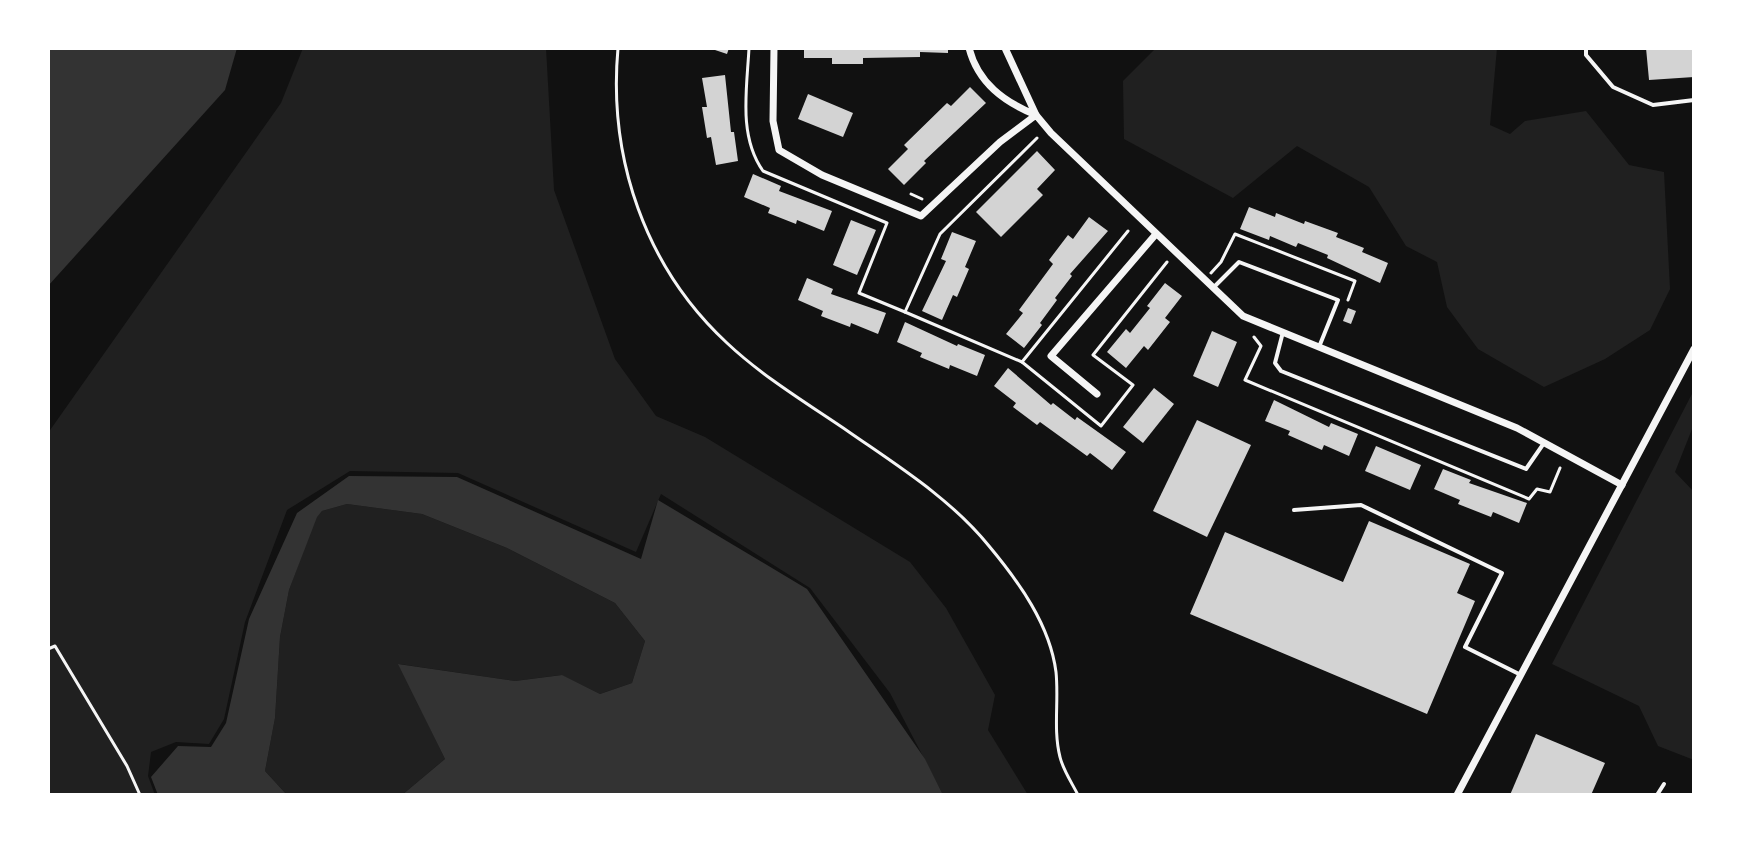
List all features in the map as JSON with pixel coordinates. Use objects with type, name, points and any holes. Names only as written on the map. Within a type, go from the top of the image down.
[{"type":"street","points":[[774,48],[773,121],[779,150],[822,175],[921,216],[1000,142],[1036,115]]},
{"type":"street","points":[[969,48],[980,74],[998,94],[1036,115]]},
{"type":"street","points":[[1005,48],[1036,115],[1051,133],[1243,316],[1517,428],[1622,485]]},
{"type":"street","points":[[1097,394],[1051,356],[1156,234]]},
{"type":"street","points":[[1457,795],[1694,349]]},
{"type":"lane","points":[[1586,48],[1586,55],[1613,87],[1653,105],[1694,100]]},
{"type":"lane","points":[[1213,289],[1239,262],[1338,300],[1319,347]]},
{"type":"lane","points":[[1283,332],[1275,363],[1281,371],[1526,469],[1544,443]]},
{"type":"lane","points":[[1294,510],[1361,505],[1502,573],[1465,647],[1521,675]]},
{"type":"lane","points":[[1657,795],[1664,784]]},
{"type":"path","points":[[618,48],[615,84],[619,140],[630,188],[650,235],[695,309],[728,344],[771,378],[914,476],[988,544],[1037,614],[1051,649],[1056,674],[1060,757],[1078,795]]},
{"type":"path","points":[[911,194],[927,201]]},
{"type":"path","points":[[1022,362],[1128,231]]},
{"type":"path","points":[[905,312],[1022,362],[1101,426],[1133,385],[1093,355],[1167,262]]},
{"type":"path","points":[[1254,337],[1261,346],[1245,380],[1529,499],[1537,489],[1550,492],[1560,468]]},
{"type":"path","points":[[48,649],[55,646],[127,766],[140,795]]},
{"type":"shaded area","points":[[48,48],[237,48],[225,90],[48,286]]},
{"type":"shaded area","points":[[303,48],[546,48],[554,190],[615,359],[656,416],[705,437],[910,562],[946,608],[995,695],[988,730],[1028,795],[943,795],[890,693],[810,588],[661,494],[636,552],[458,473],[350,471],[287,510],[245,622],[224,719],[209,744],[176,742],[151,752],[148,776],[155,795],[48,795],[48,433],[281,103]]},
{"type":"shaded area","points":[[1156,48],[1497,48],[1490,125],[1510,134],[1525,121],[1586,111],[1629,165],[1664,172],[1670,289],[1650,330],[1605,359],[1544,387],[1478,349],[1447,307],[1437,262],[1406,246],[1369,187],[1297,146],[1233,198],[1124,139],[1123,81]]},
{"type":"shaded area","points":[[1694,390],[1694,424],[1675,472],[1694,492],[1694,760],[1658,746],[1639,706],[1552,664]]},
{"type":"shaded area","points":[[349,476],[457,477],[641,559],[658,500],[807,589],[925,759],[943,795],[402,795],[445,759],[398,664],[515,681],[562,675],[600,694],[632,683],[645,641],[615,603],[507,548],[422,514],[347,504],[322,511],[317,517],[289,590],[280,637],[275,718],[265,771],[287,795],[158,795],[151,777],[178,746],[211,747],[226,723],[249,619],[297,513]]},
{"type":"shaded area","points":[[347,504],[422,514],[507,548],[615,603],[645,641],[632,683],[600,694],[561,675],[515,681],[399,664],[445,759],[402,795],[287,795],[265,771],[275,718],[280,637],[289,590],[316,517],[322,511]]},
{"type":"building","points":[[709,48],[729,48],[727,54]]},
{"type":"building","points":[[804,48],[948,48],[948,53],[920,52],[920,57],[863,58],[863,64],[832,64],[832,58],[804,58]]},
{"type":"building","points":[[1646,48],[1694,48],[1694,77],[1649,80]]},
{"type":"building","points":[[725,75],[731,132],[734,132],[738,161],[716,165],[711,137],[707,138],[702,107],[707,107],[702,78]]},
{"type":"building","points":[[970,87],[986,103],[924,161],[926,163],[904,185],[888,169],[908,149],[904,145],[947,103],[951,106]]},
{"type":"building","points":[[808,94],[853,113],[843,137],[798,119]]},
{"type":"building","points":[[1037,151],[1055,170],[1037,189],[1043,195],[1001,237],[976,212]]},
{"type":"building","points":[[753,174],[781,186],[779,191],[832,211],[824,231],[768,213],[770,208],[744,197]]},
{"type":"building","points":[[1249,207],[1275,217],[1276,213],[1304,224],[1305,221],[1338,233],[1336,237],[1364,248],[1362,252],[1388,263],[1380,283],[1298,243],[1296,247],[1270,236],[1269,240],[1240,229]]},
{"type":"building","points":[[1089,217],[1108,231],[1070,274],[1072,276],[1040,323],[1042,325],[1024,348],[1006,334],[1023,313],[1019,310],[1053,264],[1049,260],[1068,235],[1073,239]]},
{"type":"building","points":[[851,220],[876,230],[857,275],[833,265]]},
{"type":"building","points":[[952,232],[976,241],[957,297],[953,295],[942,320],[922,311],[946,261],[941,259]]},
{"type":"building","points":[[807,278],[833,289],[831,294],[886,313],[878,334],[821,316],[823,311],[798,300]]},
{"type":"building","points":[[1165,283],[1182,296],[1165,318],[1170,322],[1148,350],[1144,346],[1126,368],[1107,352],[1126,329],[1130,333]]},
{"type":"building","points":[[1348,308],[1356,311],[1351,324],[1343,321]]},
{"type":"building","points":[[905,322],[985,355],[977,376],[920,357],[922,353],[897,342]]},
{"type":"building","points":[[1212,331],[1237,342],[1218,387],[1193,376]]},
{"type":"building","points":[[1008,368],[1051,405],[1053,403],[1075,420],[1077,417],[1126,452],[1112,470],[1090,453],[1087,456],[1013,407],[1016,403],[994,386]]},
{"type":"building","points":[[1154,388],[1174,404],[1143,443],[1123,427]]},
{"type":"building","points":[[1274,400],[1329,427],[1331,423],[1358,434],[1349,456],[1324,445],[1322,450],[1288,435],[1290,431],[1265,421]]},
{"type":"building","points":[[1197,420],[1251,445],[1207,537],[1153,511]]},
{"type":"building","points":[[1376,446],[1421,465],[1410,490],[1365,471]]},
{"type":"building","points":[[1443,469],[1471,480],[1469,483],[1527,503],[1519,523],[1493,512],[1491,517],[1458,504],[1460,500],[1434,489]]},
{"type":"building","points":[[1369,521],[1470,564],[1457,593],[1475,601],[1427,714],[1190,614],[1225,532],[1343,582]]},
{"type":"building","points":[[1536,734],[1605,763],[1591,795],[1510,795]]}]
